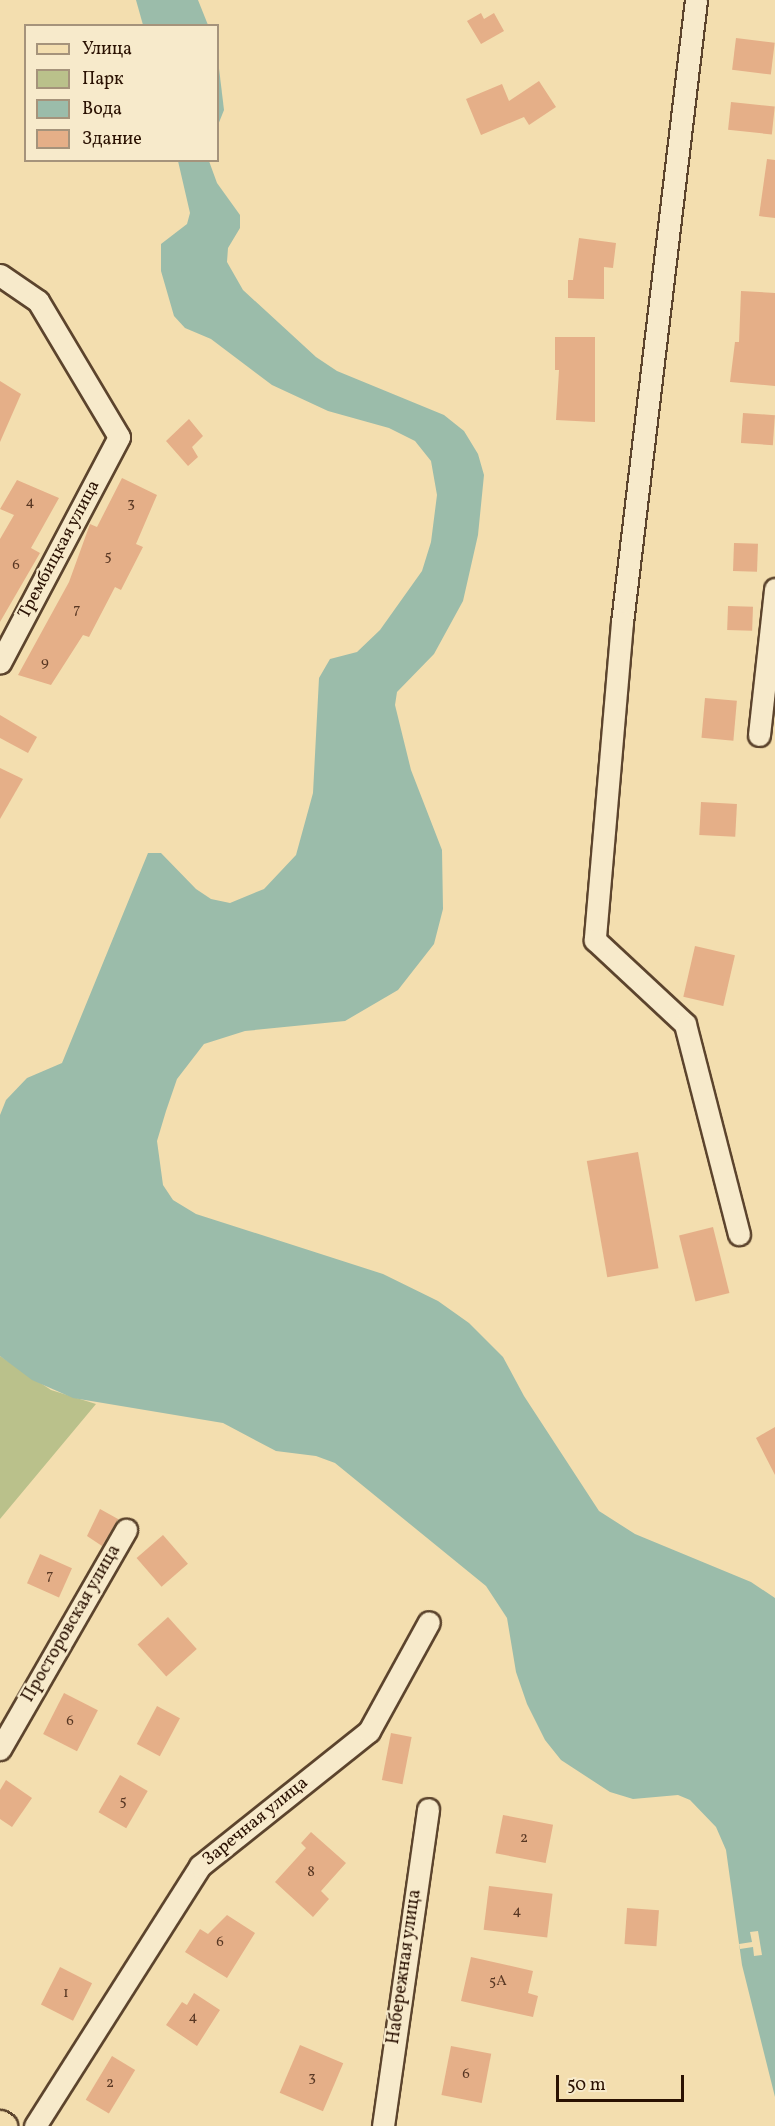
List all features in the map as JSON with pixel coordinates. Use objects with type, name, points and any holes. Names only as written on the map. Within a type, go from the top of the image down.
[{"type":"street","points":[[696,0],[622,622],[596,940],[685,1024],[740,1234]]},
{"type":"street","name":"Трембицкая улица","points":[[0,663],[119,437],[38,300],[2,280]]},
{"type":"street","points":[[759,735],[775,589]]},
{"type":"street","name":"Просторовская улица","points":[[0,1749],[126,1530]]},
{"type":"street","name":"Заречная улица","points":[[35,2126],[200,1866],[369,1731],[429,1622]]},
{"type":"street","name":"Набережная улица","points":[[382,2126],[428,1809]]},
{"type":"green space","points":[[0,1356],[51,1390],[96,1404],[0,1519]]},
{"type":"water","points":[[136,0],[198,0],[208,24],[143,24]]},
{"type":"water","points":[[219,68],[224,110],[219,122]]},
{"type":"water","points":[[178,162],[209,162],[217,183],[240,215],[240,228],[228,248],[227,262],[243,290],[316,357],[337,371],[444,415],[464,431],[478,454],[484,475],[478,535],[463,601],[434,654],[397,692],[395,705],[411,770],[442,850],[443,909],[434,944],[398,990],[345,1021],[245,1031],[204,1044],[177,1079],[157,1141],[163,1185],[173,1200],[196,1214],[383,1274],[438,1301],[469,1323],[503,1357],[524,1396],[599,1511],[635,1534],[751,1582],[775,1598],[775,2097],[742,1965],[726,1850],[716,1827],[690,1800],[678,1795],[633,1799],[610,1792],[561,1760],[545,1740],[527,1704],[516,1672],[507,1618],[486,1586],[335,1463],[316,1456],[276,1451],[223,1423],[73,1398],[32,1380],[0,1356],[0,1115],[6,1100],[27,1078],[62,1063],[148,853],[161,853],[196,889],[211,899],[230,903],[264,889],[296,855],[313,793],[319,678],[330,659],[357,652],[380,630],[422,571],[431,542],[437,495],[431,461],[415,441],[389,428],[328,411],[272,385],[211,339],[185,328],[174,316],[161,271],[161,244],[187,224],[190,213]]},
{"type":"pier","points":[[758,1931],[762,1955],[754,1956],[753,1947],[740,1949],[739,1944],[752,1942],[750,1932]]},
{"type":"building","points":[[481,13],[484,19],[494,13],[504,31],[481,44],[467,21]]},
{"type":"building","points":[[736,38],[775,43],[771,75],[732,70]]},
{"type":"building","points":[[539,81],[556,107],[529,125],[524,117],[481,135],[466,99],[502,84],[509,101]]},
{"type":"building","points":[[731,102],[775,107],[772,134],[728,130]]},
{"type":"building","points":[[767,159],[775,160],[775,218],[759,216]]},
{"type":"building","points":[[579,238],[616,243],[613,268],[604,267],[604,299],[568,298],[568,280],[573,280]]},
{"type":"building","points":[[741,291],[775,293],[775,386],[730,382],[735,342],[739,342]]},
{"type":"building","points":[[555,337],[595,337],[595,422],[556,420],[559,370],[555,370]]},
{"type":"building","points":[[0,381],[21,394],[0,442]]},
{"type":"building","points":[[743,413],[775,415],[773,445],[741,443]]},
{"type":"building","points":[[189,419],[203,436],[192,447],[198,457],[188,466],[166,441]]},
{"type":"building","points":[[122,478],[157,495],[136,544],[143,547],[121,590],[115,587],[89,637],[83,635],[51,685],[18,675],[69,582],[90,524],[97,527]]},
{"type":"building","points":[[17,480],[59,498],[31,548],[40,553],[0,622],[0,539],[14,515],[0,509]]},
{"type":"building","points":[[734,543],[758,544],[757,572],[733,571]]},
{"type":"building","points":[[728,606],[753,607],[752,631],[727,630]]},
{"type":"building","points":[[705,698],[737,701],[733,741],[702,738]]},
{"type":"building","points":[[0,715],[37,737],[28,753],[0,738]]},
{"type":"building","points":[[0,768],[23,779],[0,819]]},
{"type":"building","points":[[701,802],[737,804],[735,837],[699,835]]},
{"type":"building","points":[[695,946],[735,955],[723,1006],[683,997]]},
{"type":"building","points":[[638,1152],[658,1268],[607,1277],[587,1161]]},
{"type":"building","points":[[713,1227],[729,1293],[695,1301],[679,1235]]},
{"type":"building","points":[[775,1427],[775,1475],[756,1438]]},
{"type":"building","points":[[100,1509],[118,1519],[102,1546],[87,1536]]},
{"type":"building","points":[[163,1535],[188,1564],[162,1587],[137,1558]]},
{"type":"building","points":[[40,1554],[72,1568],[59,1597],[27,1583]]},
{"type":"building","points":[[168,1617],[197,1649],[166,1676],[138,1644]]},
{"type":"building","points":[[64,1693],[98,1710],[77,1751],[43,1734]]},
{"type":"building","points":[[157,1706],[180,1718],[160,1756],[137,1744]]},
{"type":"building","points":[[391,1733],[412,1737],[402,1784],[382,1780]]},
{"type":"building","points":[[120,1775],[148,1791],[126,1828],[98,1812]]},
{"type":"building","points":[[6,1780],[32,1798],[12,1827],[0,1819],[0,1790]]},
{"type":"building","points":[[503,1815],[553,1825],[546,1863],[496,1853]]},
{"type":"building","points":[[311,1832],[346,1863],[321,1891],[329,1899],[313,1917],[275,1882],[306,1848],[301,1843]]},
{"type":"building","points":[[489,1886],[553,1894],[547,1937],[484,1930]]},
{"type":"building","points":[[627,1908],[659,1910],[656,1946],[624,1944]]},
{"type":"building","points":[[227,1915],[255,1933],[227,1978],[185,1952],[200,1929],[208,1934]]},
{"type":"building","points":[[471,1957],[533,1971],[528,1993],[538,1996],[533,2017],[461,2001]]},
{"type":"building","points":[[60,1967],[92,1983],[73,2021],[41,2004]]},
{"type":"building","points":[[194,1993],[220,2010],[197,2046],[166,2025],[182,2002],[187,2005]]},
{"type":"building","points":[[300,2045],[343,2063],[323,2111],[280,2093]]},
{"type":"building","points":[[451,2046],[491,2054],[482,2103],[441,2095]]},
{"type":"building","points":[[112,2056],[135,2070],[109,2114],[86,2100]]}]
